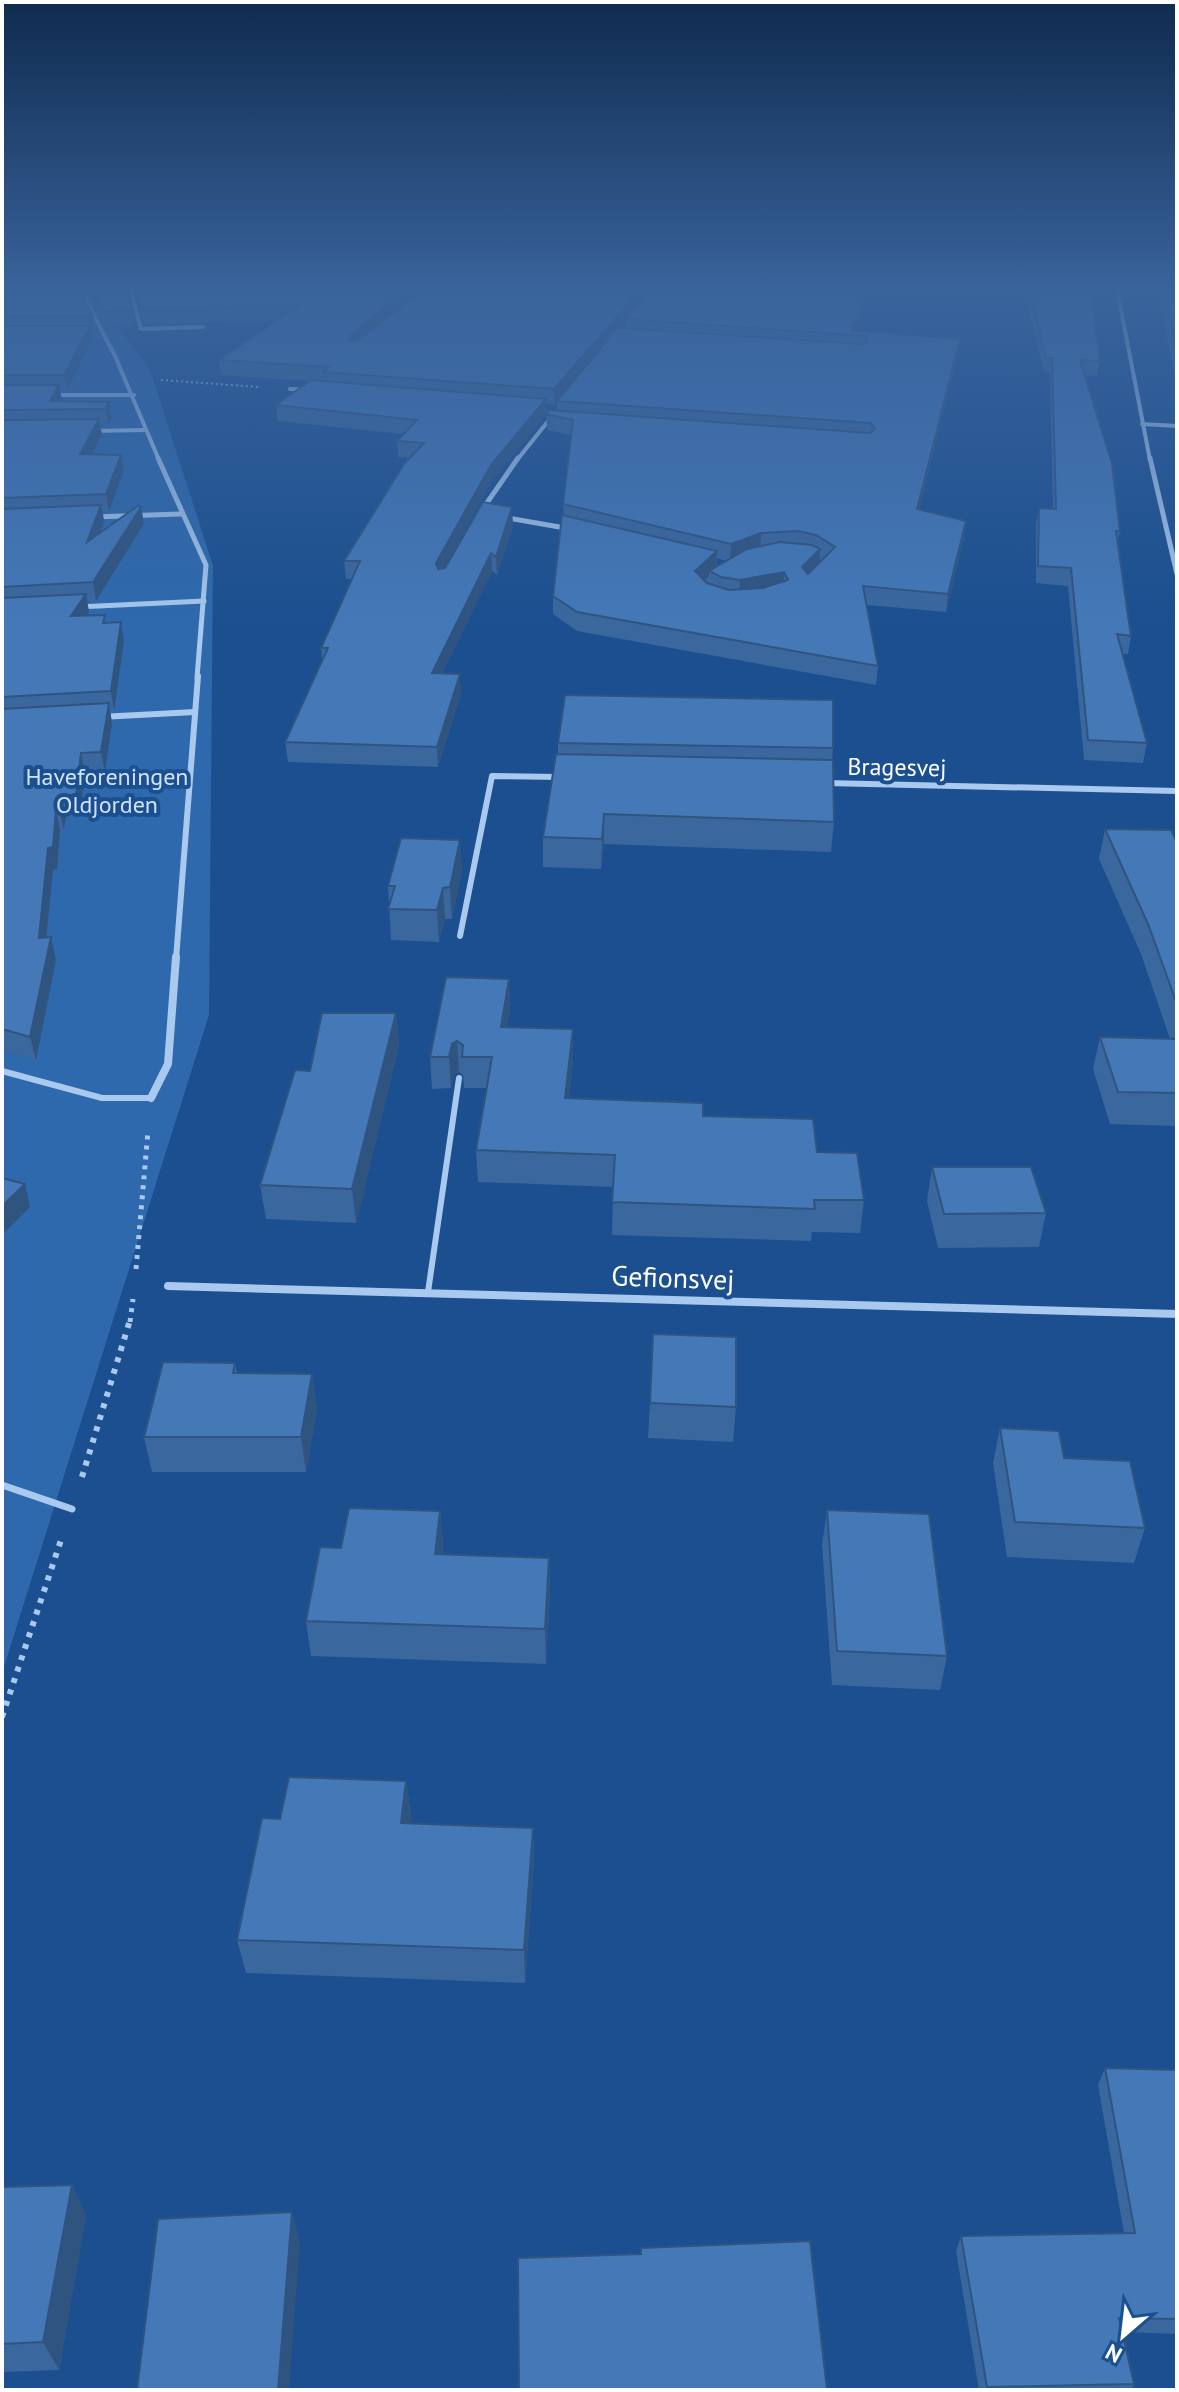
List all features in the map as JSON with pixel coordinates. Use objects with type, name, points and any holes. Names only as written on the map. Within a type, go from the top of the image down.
[{"type":"street","points":[[136,401],[180,514],[206,565],[168,1064],[151,1098]]},
{"type":"street","points":[[1138,401],[1177,574]]},
{"type":"street","points":[[541,408],[557,410],[496,485],[481,513],[578,530]]},
{"type":"street","points":[[548,421],[564,422]]},
{"type":"street","points":[[1142,424],[1177,426]]},
{"type":"street","points":[[82,431],[145,430]]},
{"type":"street","points":[[91,517],[180,514]]},
{"type":"street","points":[[64,608],[204,601]]},
{"type":"street","points":[[91,718],[195,712]]},
{"type":"street","points":[[460,936],[492,776],[572,778]]},
{"type":"street","name":"Bragesvej","points":[[811,783],[1177,791]]},
{"type":"street","name":"Gefionsvej","points":[[168,1286],[1177,1314]]},
{"type":"lane","points":[[2,1071],[102,1098],[151,1098]]},
{"type":"lane","points":[[428,1292],[459,1078]]},
{"type":"lane","points":[[2,1485],[72,1509]]},
{"type":"path","points":[[2,1717],[72,1509],[132,1314],[151,1098]]},
{"type":"green space","name":"Haveforeningen Oldjorden","points":[[2,401],[160,401],[213,566],[209,1015],[2,1673]]},
{"type":"building","points":[[2,401],[109,402],[105,409],[2,410]]},
{"type":"building","points":[[282,401],[545,401],[491,465],[436,563],[438,569],[445,568],[483,502],[512,507],[496,557],[491,553],[432,673],[460,674],[437,747],[285,742],[328,648],[321,648],[360,561],[344,561],[404,464],[424,443],[397,441],[417,420],[276,405]]},
{"type":"building","points":[[557,401],[944,401],[917,509],[966,521],[948,594],[863,586],[878,666],[577,612],[553,596],[562,515],[717,551],[695,571],[707,583],[729,590],[763,588],[788,580],[784,572],[740,580],[721,577],[709,571],[747,549],[780,542],[812,545],[820,549],[802,567],[808,574],[835,547],[816,535],[798,531],[761,533],[731,544],[563,504],[573,420],[546,414],[549,410],[870,433],[875,429],[871,423]]},
{"type":"building","points":[[1053,401],[1093,401],[1112,464],[1120,531],[1116,531],[1131,636],[1117,634],[1147,743],[1088,740],[1071,568],[1038,566],[1039,508],[1056,509]]},
{"type":"building","points":[[99,419],[80,454],[121,455],[106,494],[2,498],[2,420]]},
{"type":"building","points":[[101,505],[87,542],[139,505],[141,507],[93,582],[2,587],[2,509]]},
{"type":"building","points":[[86,594],[71,616],[105,615],[103,623],[121,622],[111,691],[2,697],[2,598]]},
{"type":"building","points":[[565,695],[833,700],[833,748],[558,743]]},
{"type":"building","points":[[109,703],[101,752],[81,753],[76,795],[61,796],[59,809],[56,809],[53,847],[48,848],[39,938],[51,937],[30,1037],[2,1029],[2,709]]},
{"type":"building","points":[[556,754],[833,760],[834,822],[604,814],[602,839],[543,837]]},
{"type":"building","points":[[1105,829],[1171,830],[1177,843],[1177,1004],[1148,924]]},
{"type":"building","points":[[401,838],[460,840],[450,887],[443,888],[437,910],[388,909],[395,886],[388,886]]},
{"type":"building","points":[[446,977],[509,979],[501,1027],[573,1029],[565,1098],[703,1103],[703,1116],[813,1119],[817,1152],[857,1153],[864,1200],[814,1200],[815,1209],[612,1202],[615,1155],[476,1150],[492,1057],[462,1057],[463,1045],[457,1041],[452,1044],[449,1057],[430,1057]]},
{"type":"building","points":[[322,1013],[396,1013],[352,1189],[260,1185],[295,1070],[310,1071]]},
{"type":"building","points":[[1100,1037],[1177,1039],[1177,1093],[1118,1092]]},
{"type":"building","points":[[932,1167],[1031,1167],[1046,1213],[944,1214]]},
{"type":"building","points":[[2,1178],[25,1184],[2,1206]]},
{"type":"building","points":[[653,1334],[736,1337],[736,1407],[650,1403]]},
{"type":"building","points":[[163,1362],[235,1363],[233,1373],[312,1374],[301,1437],[144,1437]]},
{"type":"building","points":[[1000,1428],[1059,1431],[1064,1458],[1130,1461],[1145,1528],[1015,1522]]},
{"type":"building","points":[[349,1508],[440,1511],[435,1554],[549,1558],[545,1629],[306,1621],[320,1547],[341,1548]]},
{"type":"building","points":[[827,1510],[929,1514],[947,1656],[837,1651]]},
{"type":"building","points":[[289,1777],[406,1781],[401,1823],[533,1828],[524,1950],[237,1940],[262,1818],[280,1819]]},
{"type":"building","points":[[1105,2068],[1177,2070],[1177,2319],[1119,2318],[1134,2384],[987,2387],[961,2236],[1135,2233]]},
{"type":"building","points":[[72,2185],[43,2342],[2,2344],[2,2187]]},
{"type":"building","points":[[292,2212],[278,2390],[137,2390],[158,2219]]},
{"type":"building","points":[[810,2241],[827,2390],[519,2390],[518,2258],[641,2254],[641,2248]]}]
